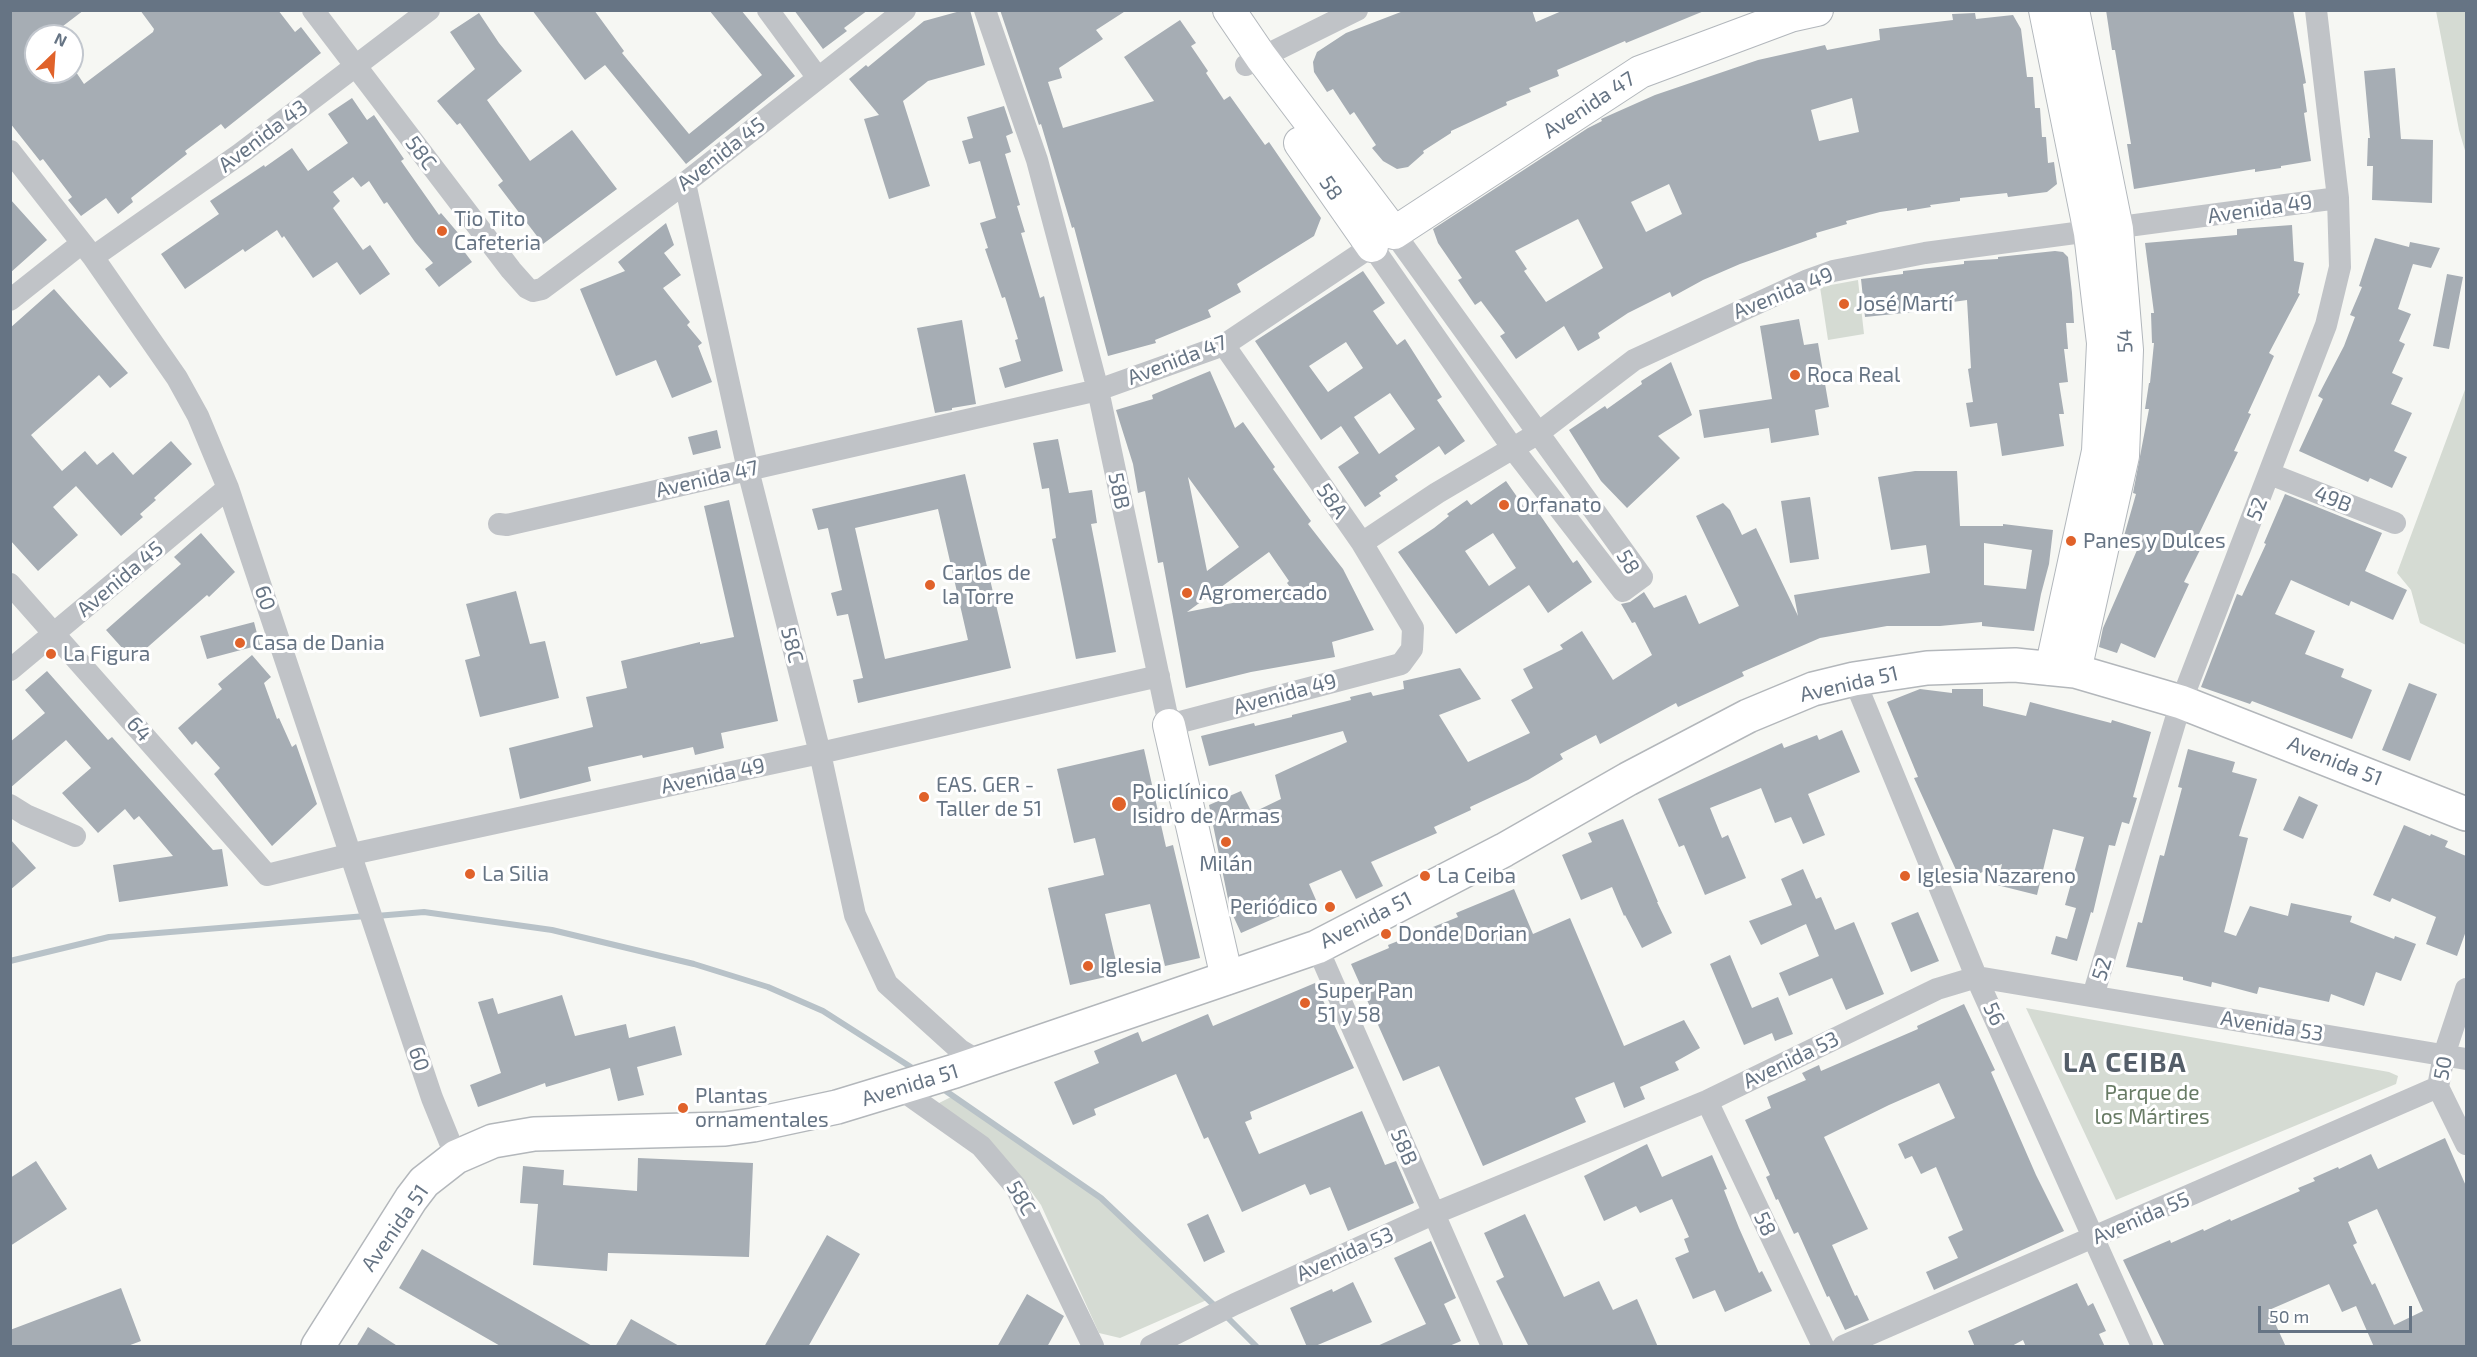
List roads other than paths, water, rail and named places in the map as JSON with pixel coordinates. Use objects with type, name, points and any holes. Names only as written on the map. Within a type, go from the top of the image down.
[{"type":"main road","name":"Avenida 51","points":[[318,1347],[411,1199],[424,1182],[456,1157],[494,1141],[534,1134],[714,1129],[753,1125],[837,1107],[967,1066],[1227,978],[1317,946],[1504,850],[1628,779],[1748,716],[1813,689],[1854,679],[1927,668],[2015,665],[2063,670],[2181,702],[2466,814]]},
{"type":"street","name":"58C","points":[[314,10],[511,270],[527,288],[533,291]]},
{"type":"street","name":"Avenida 43","points":[[10,300],[240,154],[429,10]]},
{"type":"street","points":[[768,10],[818,78]]},
{"type":"street","name":"Avenida 45","points":[[533,291],[542,289],[685,183],[905,10]]},
{"type":"street","name":"58B","points":[[985,10],[1037,160],[1098,390],[1169,725],[1227,978]]},
{"type":"street","name":"58","points":[[1210,10],[1253,61],[1383,240],[1537,435],[1642,577],[1623,591],[1514,450],[1383,240]]},
{"type":"street","name":"58","points":[[1229,10],[1253,61]]},
{"type":"street","points":[[1253,61],[1357,10]]},
{"type":"street","name":"Avenida 47","points":[[499,524],[507,525],[1098,390],[1224,345],[1640,72],[1790,16],[1817,10]]},
{"type":"street","name":"54","points":[[2045,10],[2104,231]]},
{"type":"street","name":"54","points":[[2063,670],[2123,456],[2127,350],[2104,231],[2073,10]]},
{"type":"street","name":"52","points":[[2093,996],[2181,702],[2326,325],[2340,267],[2338,198],[2316,10]]},
{"type":"street","name":"60","points":[[10,151],[87,250],[177,378],[198,416],[228,488],[432,1098],[456,1157]]},
{"type":"street","name":"58C","points":[[685,183],[748,470],[820,753],[855,915],[887,984],[960,1050],[967,1066]]},
{"type":"street","name":"Avenida 49","points":[[1362,543],[1437,493],[1537,435],[1634,360],[1808,279],[1833,271],[1925,253],[2104,231],[2338,198]]},
{"type":"street","name":"58A","points":[[1224,345],[1362,543],[1413,628],[1412,649],[1401,664]]},
{"type":"street","name":"49B","points":[[2270,474],[2395,523]]},
{"type":"street","name":"Avenida 45","points":[[10,670],[228,488]]},
{"type":"street","name":"64","points":[[10,584],[56,633],[267,875]]},
{"type":"street","name":"Avenida 49","points":[[1169,725],[1401,664]]},
{"type":"street","name":"Avenida 49","points":[[267,875],[352,854],[820,753],[1159,676]]},
{"type":"street","name":"56","points":[[1854,679],[1977,977],[2142,1347]]},
{"type":"street","points":[[10,805],[26,815],[75,836]]},
{"type":"street","name":"58B","points":[[1317,946],[1492,1347]]},
{"type":"street","name":"Avenida 53","points":[[1151,1347],[1190,1325],[1433,1214],[1707,1101],[1937,989],[1977,977],[2466,1059]]},
{"type":"street","name":"50","points":[[2466,989],[2444,1054],[2438,1087],[2466,1144]]},
{"type":"street","name":"Avenida 55","points":[[1843,1347],[2438,1087]]},
{"type":"street","name":"58C","points":[[899,1088],[981,1146],[1017,1187],[1093,1347]]},
{"type":"street","name":"58","points":[[1707,1101],[1823,1347]]},
{"type":"waterway","points":[[376,916],[424,912],[552,930],[694,964],[768,987],[823,1011],[917,1071]]},
{"type":"waterway","points":[[10,961],[109,937],[366,916]]},
{"type":"waterway","points":[[940,1087],[1101,1198],[1217,1308]]},
{"type":"waterway","points":[[1225,1315],[1256,1346]]},
{"type":"place","name":"Tio Tito Cafeteria","points":[[442,231]]},
{"type":"place","name":"José Martí","points":[[1844,304]]},
{"type":"place","name":"Roca Real","points":[[1795,375]]},
{"type":"place","name":"Orfanato","points":[[1504,505]]},
{"type":"place","name":"Panes y Dulces","points":[[2071,541]]},
{"type":"place","name":"Carlos de la Torre","points":[[930,585]]},
{"type":"place","name":"Agromercado","points":[[1187,593]]},
{"type":"place","name":"Casa de Dania","points":[[240,643]]},
{"type":"place","name":"La Figura","points":[[51,654]]},
{"type":"place","name":"EAS. GER - Taller de 51","points":[[924,797]]},
{"type":"place","name":"Policlínico Isidro de Armas","points":[[1119,804]]},
{"type":"place","name":"Milán","points":[[1226,842]]},
{"type":"place","name":"La Silia","points":[[470,874]]},
{"type":"place","name":"La Ceiba","points":[[1425,876]]},
{"type":"place","name":"Iglesia Nazareno","points":[[1905,876]]},
{"type":"place","name":"Periódico","points":[[1330,907]]},
{"type":"place","name":"Donde Dorian","points":[[1386,934]]},
{"type":"place","name":"Iglesia","points":[[1088,966]]},
{"type":"place","name":"Super Pan 51 y 58","points":[[1305,1003]]},
{"type":"place","name":"Plantas ornamentales","points":[[683,1108]]},
{"type":"district","name":"LA CEIBA","points":[[2125,1063]]},
{"type":"park label","name":"Parque de los Mártires","points":[[2152,1105]]}]
